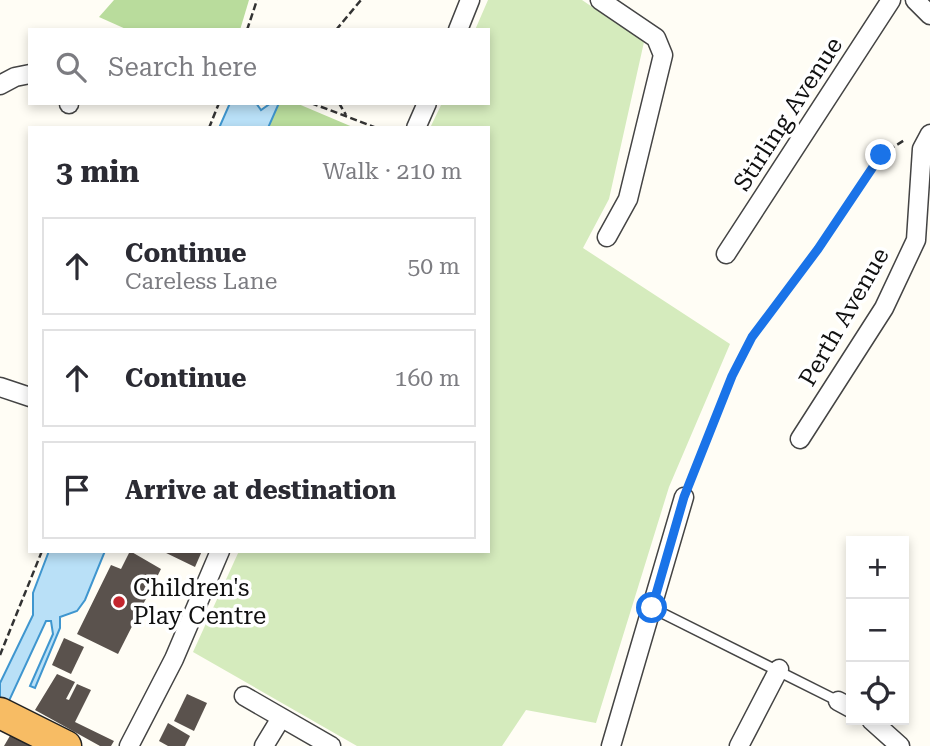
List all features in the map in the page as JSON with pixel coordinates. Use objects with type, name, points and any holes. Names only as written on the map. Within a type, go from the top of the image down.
[{"type":"highway","points":[[9,717],[66,746]]},
{"type":"street","points":[[459,28],[470,0]]},
{"type":"street","points":[[600,0],[656,38],[663,55],[628,199],[607,237]]},
{"type":"street","name":"Stirling Avenue","points":[[726,254],[891,0]]},
{"type":"street","points":[[915,0],[930,15]]},
{"type":"street","points":[[0,85],[15,77],[28,74]]},
{"type":"street","points":[[417,126],[426,105]]},
{"type":"street","name":"Perth Avenue","points":[[800,439],[884,308],[916,240],[922,149],[930,134]]},
{"type":"street","points":[[0,387],[28,396]]},
{"type":"street","points":[[611,746],[684,497]]},
{"type":"street","points":[[129,746],[174,659],[219,553]]},
{"type":"street","points":[[739,746],[779,670]]},
{"type":"street","points":[[244,696],[331,746]]},
{"type":"street","points":[[264,746],[281,718]]},
{"type":"street","points":[[877,725],[900,746]]},
{"type":"lane","points":[[652,608],[845,704]]},
{"type":"path","points":[[248,28],[257,0]]},
{"type":"path","points":[[338,28],[361,0]]},
{"type":"path","points":[[210,126],[218,105]]},
{"type":"path","points":[[316,105],[372,126]]},
{"type":"path","points":[[340,105],[347,117]]},
{"type":"path","points":[[684,497],[732,376],[752,337],[818,249],[881,155],[911,136]]},
{"type":"path","points":[[0,655],[41,553]]},
{"type":"green space","points":[[114,0],[249,0],[241,28],[124,28],[99,17]]},
{"type":"green space","points":[[488,0],[582,0],[644,42],[609,199],[583,248],[730,344],[669,487],[596,723],[526,710],[502,746],[357,746],[193,652],[238,553],[490,553],[490,126],[431,126],[441,105],[490,105],[490,28],[476,28]]},
{"type":"green space","points":[[278,105],[301,105],[350,126],[269,126]]},
{"type":"water","points":[[229,105],[257,105],[261,110],[268,105],[278,105],[269,126],[220,126]]},
{"type":"water","points":[[48,553],[104,553],[85,600],[77,611],[60,617],[60,628],[35,688],[30,686],[53,634],[51,621],[46,621],[0,720],[0,683],[33,615],[33,593]]},
{"type":"building","name":"Children's Play Centre","points":[[129,553],[133,553],[161,569],[118,654],[77,634],[111,565],[121,569]]},
{"type":"building","points":[[166,553],[201,553],[195,567]]},
{"type":"building","points":[[64,638],[84,647],[71,674],[52,665]]},
{"type":"building","points":[[57,674],[75,682],[66,699],[69,700],[77,684],[91,690],[75,722],[114,741],[111,746],[100,746],[35,710]]},
{"type":"building","points":[[187,694],[207,703],[194,731],[174,721]]},
{"type":"building","points":[[168,723],[190,736],[185,746],[168,746],[159,741]]},
{"type":"building","points":[[11,734],[31,743],[30,746],[4,746]]},
{"type":"place","name":"Children's Play Centre","points":[[119,602]]},
{"type":"route","points":[[652,608],[684,497],[732,376],[752,337],[818,249],[881,155]]}]
